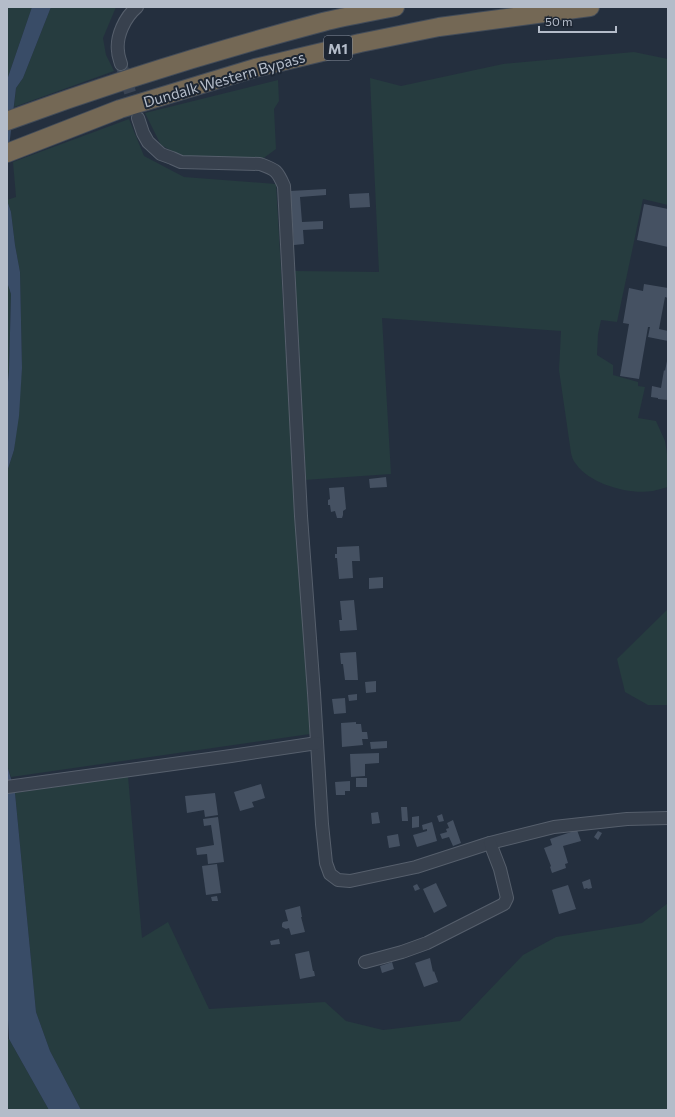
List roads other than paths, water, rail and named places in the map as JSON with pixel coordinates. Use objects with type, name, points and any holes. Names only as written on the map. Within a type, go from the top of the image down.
[{"type":"highway","name":"Dundalk Western Bypass","points":[[14,118],[98,89],[200,57],[324,22],[395,7]]},
{"type":"highway","name":"Dundalk Western Bypass","points":[[12,151],[120,109],[255,68],[360,43],[439,27],[590,7]]},
{"type":"street","points":[[120,64],[117,50],[120,35],[124,24],[137,7]]},
{"type":"street","points":[[138,118],[148,142],[161,154],[181,162],[260,164],[272,168],[279,174],[284,186],[301,516],[326,863],[330,874],[338,880],[350,881],[416,867],[490,843],[554,828],[627,819],[668,818]]},
{"type":"street","points":[[7,787],[317,743]]},
{"type":"street","points":[[365,962],[402,952],[427,943],[504,904],[507,898],[500,869],[490,843]]},
{"type":"water","points":[[32,7],[51,7],[23,78],[16,88],[7,164],[7,80]]},
{"type":"water","points":[[7,200],[11,212],[20,272],[22,368],[19,416],[14,450],[7,472],[7,392],[11,294],[7,282]]},
{"type":"water","points":[[7,765],[15,793],[36,1012],[50,1051],[81,1110],[49,1110],[9,1039],[7,1001]]},
{"type":"tunnel","points":[[121,64],[136,111]]}]
